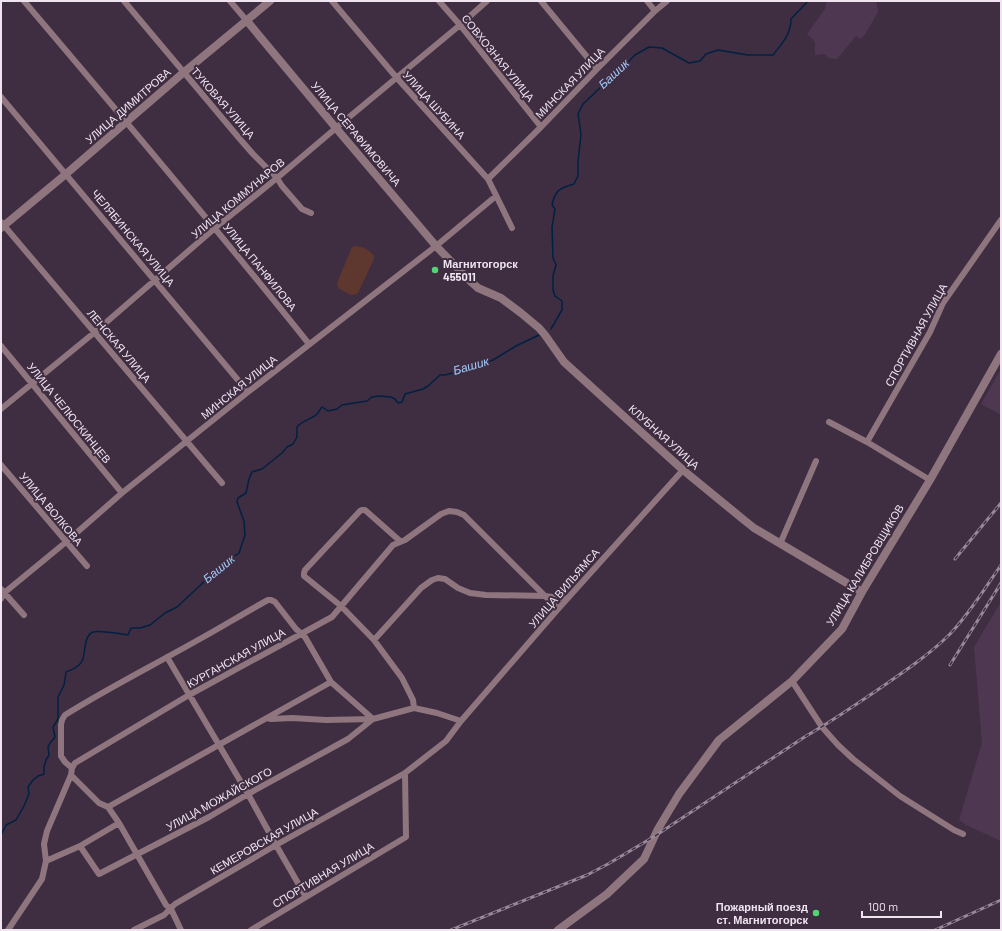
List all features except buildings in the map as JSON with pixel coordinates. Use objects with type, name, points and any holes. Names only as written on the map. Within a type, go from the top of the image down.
[{"type":"street","name":"УЛИЦА ПАНФИЛОВА","points":[[24,1],[216,228],[309,344]]},
{"type":"street","name":"ТУКОВАЯ УЛИЦА","points":[[124,1],[253,154],[277,178],[282,186],[302,208],[312,213]]},
{"type":"street","name":"УЛИЦА СЕРАФИМОВИЧА","points":[[230,1],[436,246],[468,279]]},
{"type":"street","name":"УЛИЦА ДИМИТРОВА","points":[[2,225],[66,174],[184,72],[270,1]]},
{"type":"street","name":"УЛИЦА ШУБИНА","points":[[332,1],[396,77],[488,179],[512,228]]},
{"type":"street","name":"СОВХОЗНАЯ УЛИЦА","points":[[439,1],[460,24],[541,127]]},
{"type":"street","name":"УЛИЦА КОММУНАРОВ","points":[[1,410],[487,1]]},
{"type":"street","points":[[541,1],[597,69]]},
{"type":"street","points":[[647,1],[655,11]]},
{"type":"street","name":"МИНСКАЯ УЛИЦА","points":[[488,179],[655,11],[667,1]]},
{"type":"street","name":"ЧЕЛЯБИНСКАЯ УЛИЦА","points":[[1,97],[248,392]]},
{"type":"street","name":"МИНСКАЯ УЛИЦА","points":[[1,599],[3,591],[66,542],[122,493],[309,344],[436,246],[496,196]]},
{"type":"street","name":"СПОРТИВНАЯ УЛИЦА","points":[[867,442],[930,332],[943,303],[1001,220]]},
{"type":"street","name":"ЛЕНСКАЯ УЛИЦА","points":[[2,225],[222,483]]},
{"type":"street","name":"КЛУБНАЯ УЛИЦА","points":[[468,279],[478,288],[501,298],[521,313],[545,335],[564,362],[683,470],[754,528],[862,592]]},
{"type":"street","name":"УЛИЦА ЧЕЛЮСКИНЦЕВ","points":[[1,346],[122,493]]},
{"type":"street","name":"УЛИЦА КАЛИБРОВЩИКОВ","points":[[558,930],[608,894],[644,859],[658,829],[679,794],[719,740],[792,681],[842,629],[862,592],[930,480],[1001,354]]},
{"type":"street","points":[[829,422],[867,442],[930,480]]},
{"type":"street","points":[[780,544],[816,460]]},
{"type":"street","name":"УЛИЦА ВОЛКОВА","points":[[1,465],[86,566]]},
{"type":"street","name":"УЛИЦА ВИЛЬЯМСА","points":[[405,773],[446,741],[461,721],[558,609],[683,470]]},
{"type":"street","points":[[400,542],[365,510],[360,510],[305,570],[304,576],[340,606],[374,640],[402,678],[413,700],[414,708]]},
{"type":"street","name":"КУРГАНСКАЯ УЛИЦА","points":[[72,768],[76,763],[190,695],[332,617],[393,545],[405,540],[441,514],[449,511],[458,512],[464,515],[545,596]]},
{"type":"street","points":[[374,640],[421,588],[432,580],[438,578],[445,579],[458,588],[470,593],[486,595],[545,596],[567,599]]},
{"type":"street","points":[[3,591],[24,615]]},
{"type":"street","points":[[545,596],[558,609]]},
{"type":"street","points":[[8,930],[42,879],[46,861],[44,844],[47,831],[71,775],[72,768],[61,756],[61,725],[65,715],[268,600],[272,600],[296,629],[305,637],[331,682],[373,719]]},
{"type":"street","points":[[166,657],[248,794],[306,897]]},
{"type":"street","points":[[792,681],[822,727],[853,759],[900,796],[954,830],[963,834]]},
{"type":"street","points":[[108,807],[331,682]]},
{"type":"street","points":[[267,718],[326,720],[373,719],[414,708],[437,713],[461,721]]},
{"type":"street","name":"УЛИЦА МОЖАЙСКОГО","points":[[80,846],[98,874],[209,817],[348,739],[373,719]]},
{"type":"street","name":"СПОРТИВНАЯ УЛИЦА","points":[[251,930],[406,837],[405,773]]},
{"type":"street","name":"КЕМЕРОВСКАЯ УЛИЦА","points":[[134,930],[164,915],[175,904],[276,845],[405,773]]},
{"type":"street","points":[[71,775],[99,803],[108,807],[138,854],[181,930]]},
{"type":"street","points":[[46,861],[80,846],[119,823]]},
{"type":"shaded area","points":[[826,1],[876,1],[878,12],[864,36],[860,39],[856,36],[837,59],[828,58],[825,54],[815,55],[815,42],[807,34],[825,9]]},
{"type":"shaded area","points":[[355,246],[368,250],[374,256],[374,259],[358,293],[353,295],[338,288],[337,283],[352,247]]},
{"type":"shaded area","points":[[1001,369],[1001,415],[981,404]]},
{"type":"shaded area","points":[[1001,602],[1001,841],[966,825],[959,820],[982,743],[974,647]]},
{"type":"waterway","name":"Башик","points":[[551,329],[562,310],[562,301],[555,296],[553,290],[553,276],[556,265],[553,258],[552,227],[555,209],[552,205],[559,190],[574,184],[578,176],[581,134],[578,114],[583,104],[613,74],[635,55],[649,47],[662,48],[689,63],[700,61],[706,54],[718,50],[748,55],[773,55],[788,34],[791,19],[808,1]]},
{"type":"waterway","name":"Башик","points":[[1,835],[6,825],[16,820],[24,806],[29,794],[28,787],[33,780],[44,774],[44,767],[49,755],[48,747],[55,737],[53,727],[58,719],[58,697],[64,685],[66,672],[75,668],[81,663],[86,641],[90,634],[100,631],[128,635],[131,628],[140,628],[150,625],[165,613],[177,607],[223,564],[239,553],[245,535],[244,521],[237,502],[238,498],[246,493],[252,472],[262,469],[282,453],[287,447],[293,444],[297,437],[297,427],[299,425],[316,415],[322,407],[328,411],[337,409],[342,405],[367,401],[372,397],[379,396],[391,397],[398,403],[402,402],[405,394],[423,389],[440,375],[456,372],[463,366],[470,364],[478,365],[493,360],[516,346],[539,335]]},
{"type":"railway","points":[[955,559],[1001,503]]},
{"type":"railway","points":[[451,930],[587,875],[608,864],[655,836],[848,710],[913,665],[950,634],[964,618],[1001,565]]},
{"type":"railway","points":[[950,665],[1001,583]]},
{"type":"railway","points":[[935,930],[1001,900]]},
{"type":"place","name":"Магнитогорск 455011","points":[[435,270]]},
{"type":"place","name":"Пожарный поезд ст. Магнитогорск","points":[[816,913]]}]
